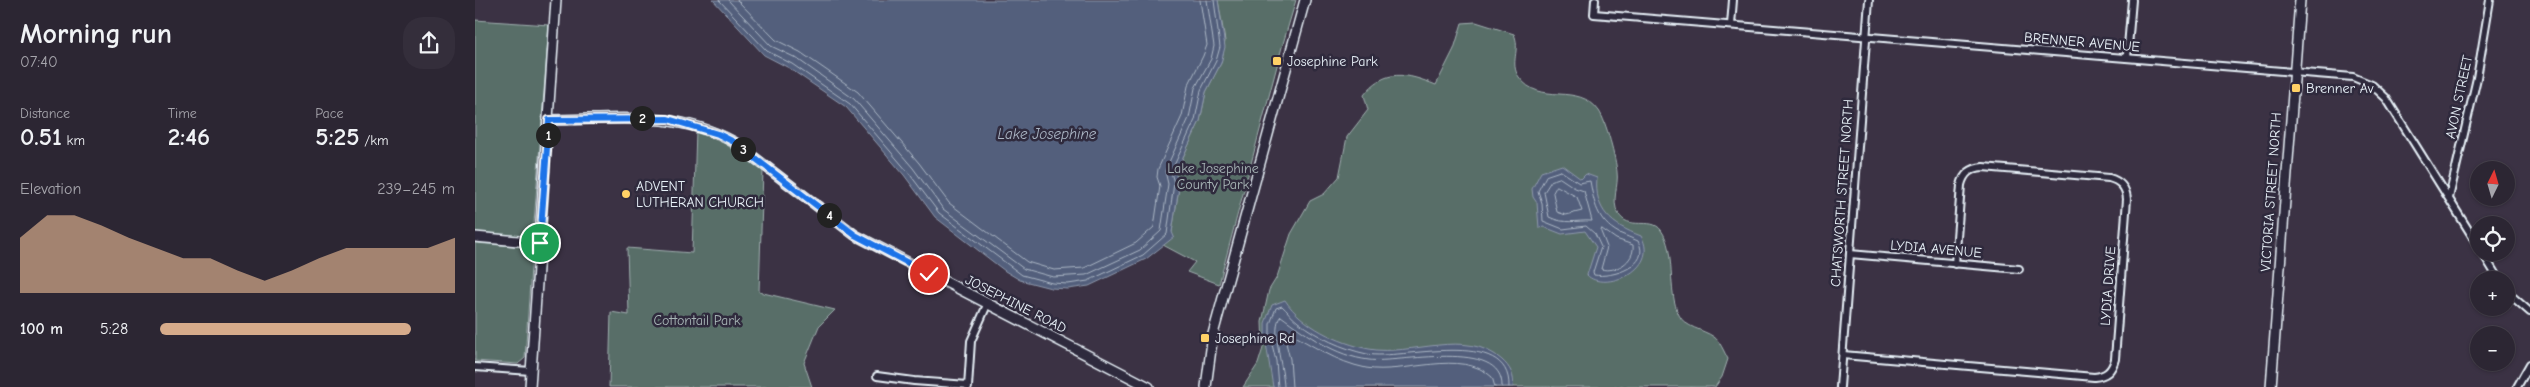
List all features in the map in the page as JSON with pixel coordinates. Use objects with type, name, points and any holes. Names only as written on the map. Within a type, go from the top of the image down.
[{"type":"street","points":[[530,387],[556,0]]},
{"type":"street","points":[[1206,387],[1213,334],[1305,0]]},
{"type":"street","name":"BRENNER AVENUE","points":[[1595,0],[1594,14],[2353,77],[2363,80],[2379,91],[2391,104],[2470,232]]},
{"type":"street","points":[[1731,26],[1733,0]]},
{"type":"street","name":"CHATSWORTH STREET NORTH","points":[[1840,387],[1869,0]]},
{"type":"street","points":[[2127,58],[2131,0]]},
{"type":"street","name":"VICTORIA STREET NORTH","points":[[2271,387],[2300,0]]},
{"type":"street","name":"AVON STREET","points":[[2449,198],[2477,78],[2490,0]]},
{"type":"street","name":"JOSEPHINE ROAD","points":[[549,120],[668,119],[696,125],[718,134],[734,142],[855,235],[987,305],[1149,387]]},
{"type":"street","name":"LYDIA DRIVE","points":[[1843,355],[2094,377],[2100,377],[2111,370],[2115,359],[2127,197],[2120,182],[2109,178],[1983,167],[1974,168],[1965,174],[1961,185],[1955,264]]},
{"type":"street","points":[[475,237],[540,243]]},
{"type":"street","name":"LYDIA AVENUE","points":[[1850,254],[2019,269]]},
{"type":"street","points":[[2515,299],[2530,312]]},
{"type":"street","points":[[877,376],[914,382],[968,386],[971,341],[987,305]]},
{"type":"street","points":[[2517,387],[2530,364]]},
{"type":"street","points":[[475,367],[531,371]]},
{"type":"green space","name":"Lake Josephine County Park","points":[[1218,0],[1296,0],[1219,284],[1187,272],[1195,262],[1163,245],[1172,232],[1180,181],[1175,174],[1200,121],[1206,92],[1221,63],[1225,41]]},
{"type":"green space","points":[[475,20],[549,25],[533,236],[530,237],[475,232]]},
{"type":"green space","points":[[1476,22],[1514,34],[1516,40],[1516,72],[1528,86],[1537,91],[1581,97],[1590,102],[1599,111],[1608,131],[1616,166],[1615,203],[1618,213],[1622,219],[1628,222],[1651,224],[1661,230],[1666,239],[1673,295],[1679,315],[1685,323],[1710,334],[1716,339],[1728,359],[1722,377],[1715,387],[1243,387],[1258,364],[1263,348],[1262,322],[1269,290],[1277,277],[1291,234],[1310,201],[1324,194],[1339,177],[1347,137],[1368,110],[1364,95],[1380,80],[1397,75],[1415,78],[1436,85],[1454,49],[1462,23]]},
{"type":"green space","name":"Cottontail Park","points":[[696,130],[713,135],[763,171],[759,292],[835,310],[819,326],[804,363],[812,387],[609,387],[611,312],[629,315],[627,248],[692,253]]},
{"type":"green space","points":[[475,243],[526,247],[532,252],[525,358],[518,364],[475,361]]},
{"type":"water","name":"Lake Josephine","points":[[713,0],[1218,0],[1225,47],[1221,63],[1206,92],[1200,121],[1175,174],[1180,181],[1172,232],[1174,237],[1146,259],[1089,286],[1068,289],[1051,288],[1020,280],[1005,271],[935,217],[904,175],[846,107],[789,68],[764,55]]},
{"type":"water","points":[[1562,165],[1581,179],[1586,174],[1597,178],[1599,199],[1607,215],[1621,227],[1641,236],[1645,248],[1643,259],[1637,268],[1627,275],[1616,280],[1595,280],[1587,275],[1596,247],[1585,231],[1562,234],[1544,227],[1539,228],[1537,203],[1533,197],[1532,189],[1541,172]]},
{"type":"water","points":[[1285,300],[1301,318],[1322,332],[1333,338],[1369,349],[1385,350],[1455,344],[1472,345],[1488,350],[1502,360],[1510,369],[1513,375],[1513,387],[1273,387],[1265,337],[1265,323],[1272,305]]},
{"type":"place","name":"Josephine Park","points":[[1277,61]]},
{"type":"place","name":"Brenner Av","points":[[2296,88]]},
{"type":"place","name":"ADVENT LUTHERAN CHURCH","points":[[626,194]]},
{"type":"place","name":"Josephine Rd","points":[[1205,338]]},
{"type":"route","points":[[540,243],[549,120],[668,119],[701,127],[734,142],[837,223],[871,244],[929,274]]}]
